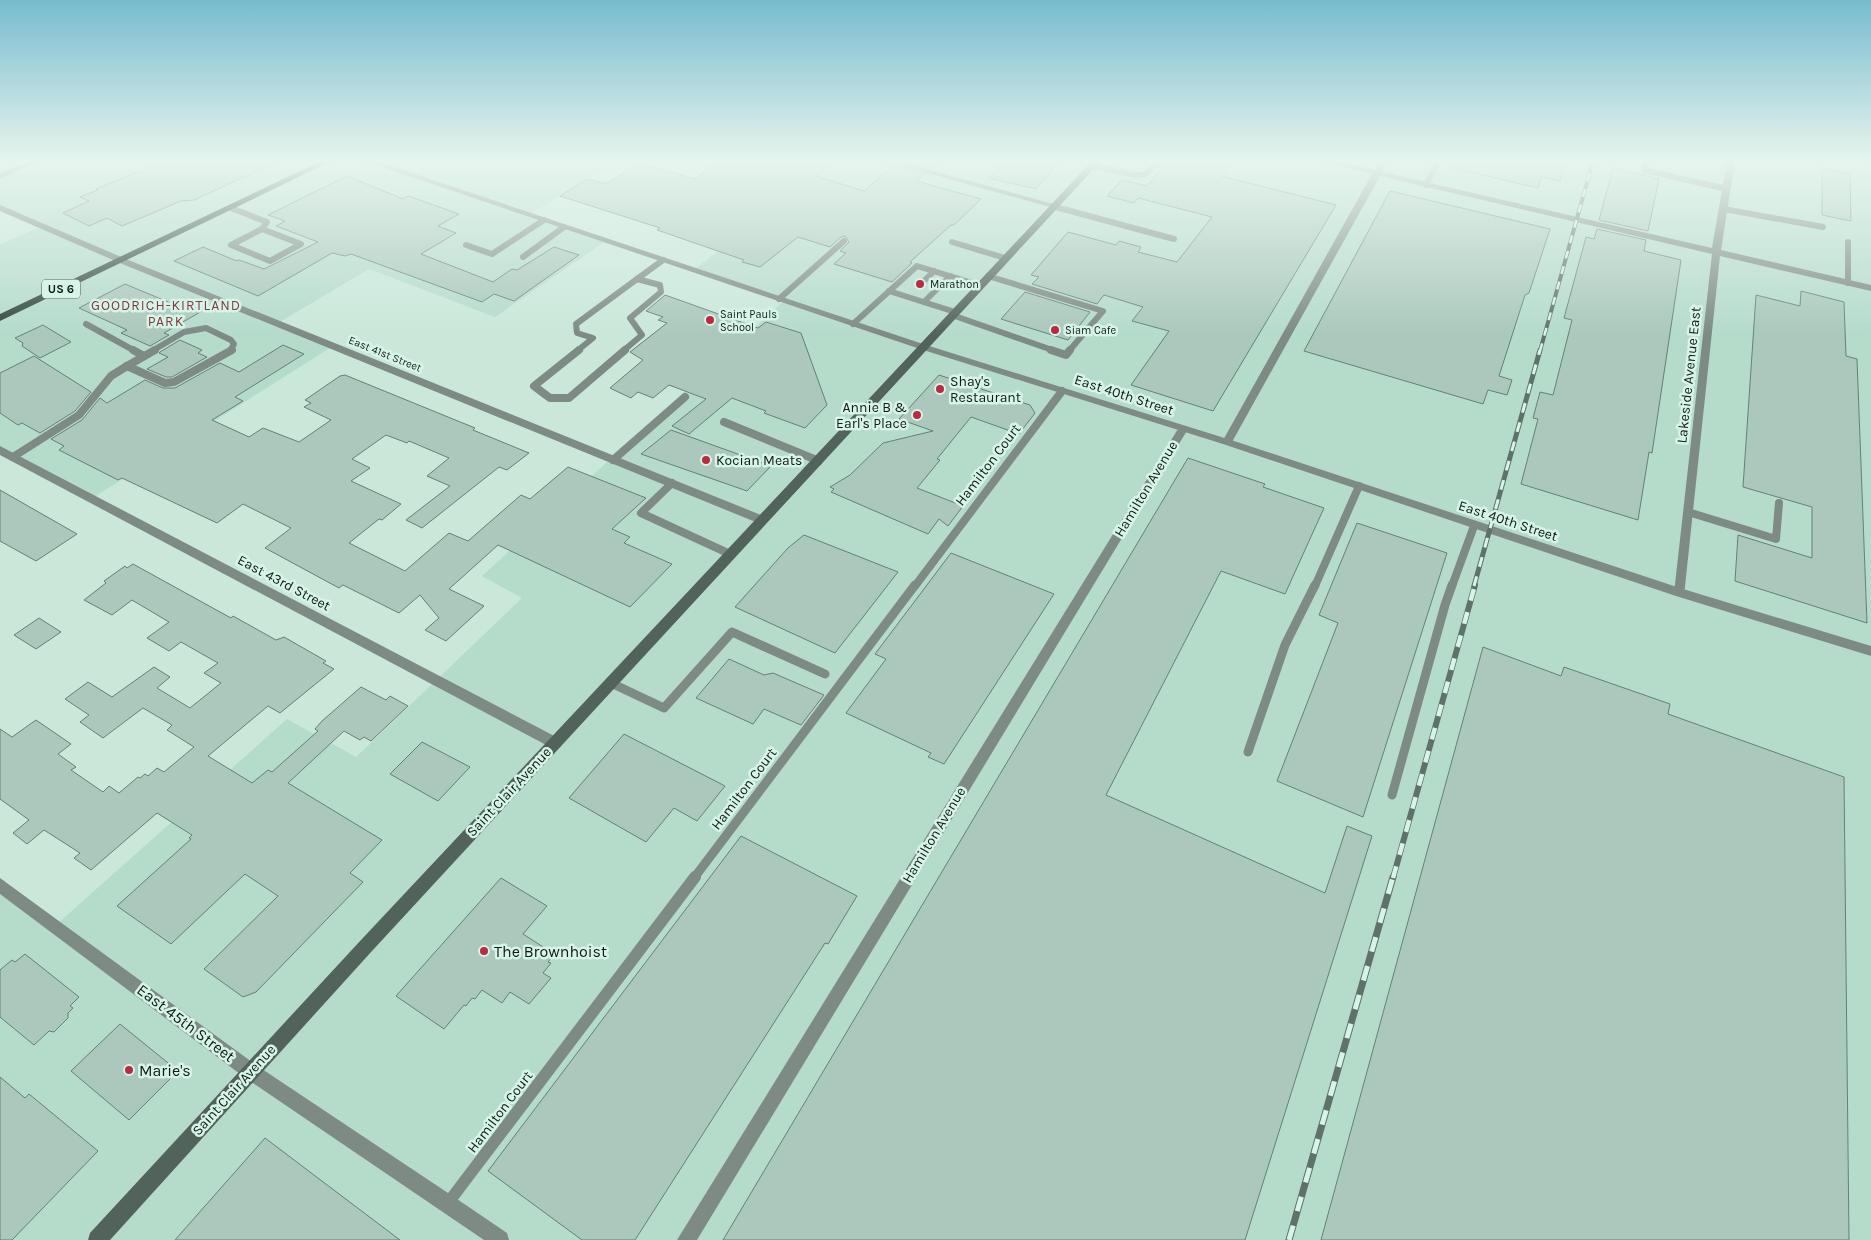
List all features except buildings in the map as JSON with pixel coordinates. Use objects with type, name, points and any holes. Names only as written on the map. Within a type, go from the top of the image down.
[{"type":"main road","name":"US 6","points":[[0,318],[209,219]]},
{"type":"main road","name":"Saint Clair Avenue","points":[[97,1240],[250,1071],[730,554],[819,461],[1041,219]]},
{"type":"street","name":"East 41st Street","points":[[25,219],[123,261],[762,520]]},
{"type":"street","name":"East 40th Street","points":[[541,219],[923,347],[1227,442],[1474,526],[1680,593],[1871,652]]},
{"type":"street","points":[[1227,442],[1353,219]]},
{"type":"street","points":[[1570,219],[1871,288]]},
{"type":"street","name":"Lakeside Avenue East","points":[[1680,593],[1716,253],[1722,219]]},
{"type":"street","name":"Hamilton Avenue","points":[[686,1240],[1182,429]]},
{"type":"street","name":"East 43rd Street","points":[[0,450],[555,743]]},
{"type":"street","name":"East 45th Street","points":[[0,884],[250,1071],[448,1203],[500,1240]]},
{"type":"lane","points":[[259,219],[267,222],[262,229],[232,245],[270,261],[301,244],[262,229]]},
{"type":"lane","points":[[1100,219],[1174,239]]},
{"type":"lane","points":[[1779,219],[1824,227]]},
{"type":"lane","points":[[466,245],[492,254],[544,220]]},
{"type":"lane","points":[[523,257],[564,227]]},
{"type":"lane","points":[[779,299],[844,241]]},
{"type":"lane","points":[[952,242],[1005,258]]},
{"type":"lane","points":[[1848,242],[1848,283]]},
{"type":"lane","points":[[637,279],[660,285],[660,292],[630,318],[642,335],[569,398],[556,401],[541,394],[534,386],[593,338],[577,332],[576,324],[637,279],[663,260]]},
{"type":"lane","points":[[853,324],[916,266],[979,285]]},
{"type":"lane","points":[[925,280],[934,271]]},
{"type":"lane","points":[[924,302],[950,276]]},
{"type":"lane","points":[[888,291],[924,302],[1066,355],[1103,312],[988,276]]},
{"type":"lane","points":[[907,297],[915,290]]},
{"type":"lane","points":[[86,324],[144,356]]},
{"type":"lane","points":[[13,457],[68,424],[79,415],[104,383],[126,366],[184,332],[206,328],[232,340],[234,344],[232,350],[174,382],[165,383],[126,366]]},
{"type":"lane","name":"Hamilton Court","points":[[448,1203],[1062,390]]},
{"type":"lane","points":[[613,460],[685,397]]},
{"type":"lane","points":[[724,422],[819,461]]},
{"type":"lane","points":[[672,483],[641,513],[730,554]]},
{"type":"lane","points":[[1248,752],[1285,645],[1311,595],[1359,486]]},
{"type":"lane","points":[[1688,512],[1776,540],[1779,502]]},
{"type":"lane","points":[[1392,795],[1445,605],[1474,526]]},
{"type":"lane","points":[[611,683],[664,708],[732,632],[825,674]]},
{"type":"shaded area","points":[[25,219],[540,219],[606,241],[495,317],[369,269],[278,323],[333,346],[91,499],[0,450],[0,245],[41,226]]},
{"type":"shaded area","points":[[758,219],[1871,219],[1871,1240],[0,1240],[0,885],[56,925],[287,719],[356,757],[522,598],[482,576],[784,301],[694,270]]},
{"type":"railway","points":[[1540,351],[1577,219]]},
{"type":"railway","points":[[1474,586],[1540,350]]},
{"type":"railway","points":[[1393,878],[1475,585]]},
{"type":"railway","points":[[1289,1240],[1393,877]]},
{"type":"place","name":"Marathon","points":[[920,284]]},
{"type":"place","name":"Saint Pauls School","points":[[710,320]]},
{"type":"place","name":"Siam Cafe","points":[[1055,330]]},
{"type":"place","name":"Shay's Restaurant","points":[[940,389]]},
{"type":"place","name":"Annie B & Earl's Place","points":[[917,415]]},
{"type":"place","name":"Kocian Meats","points":[[706,460]]},
{"type":"place","name":"The Brownhoist","points":[[484,951]]},
{"type":"place","name":"Marie's","points":[[129,1070]]},
{"type":"district","name":"GOODRICH-KIRTLAND PARK","points":[[166,314]]}]
